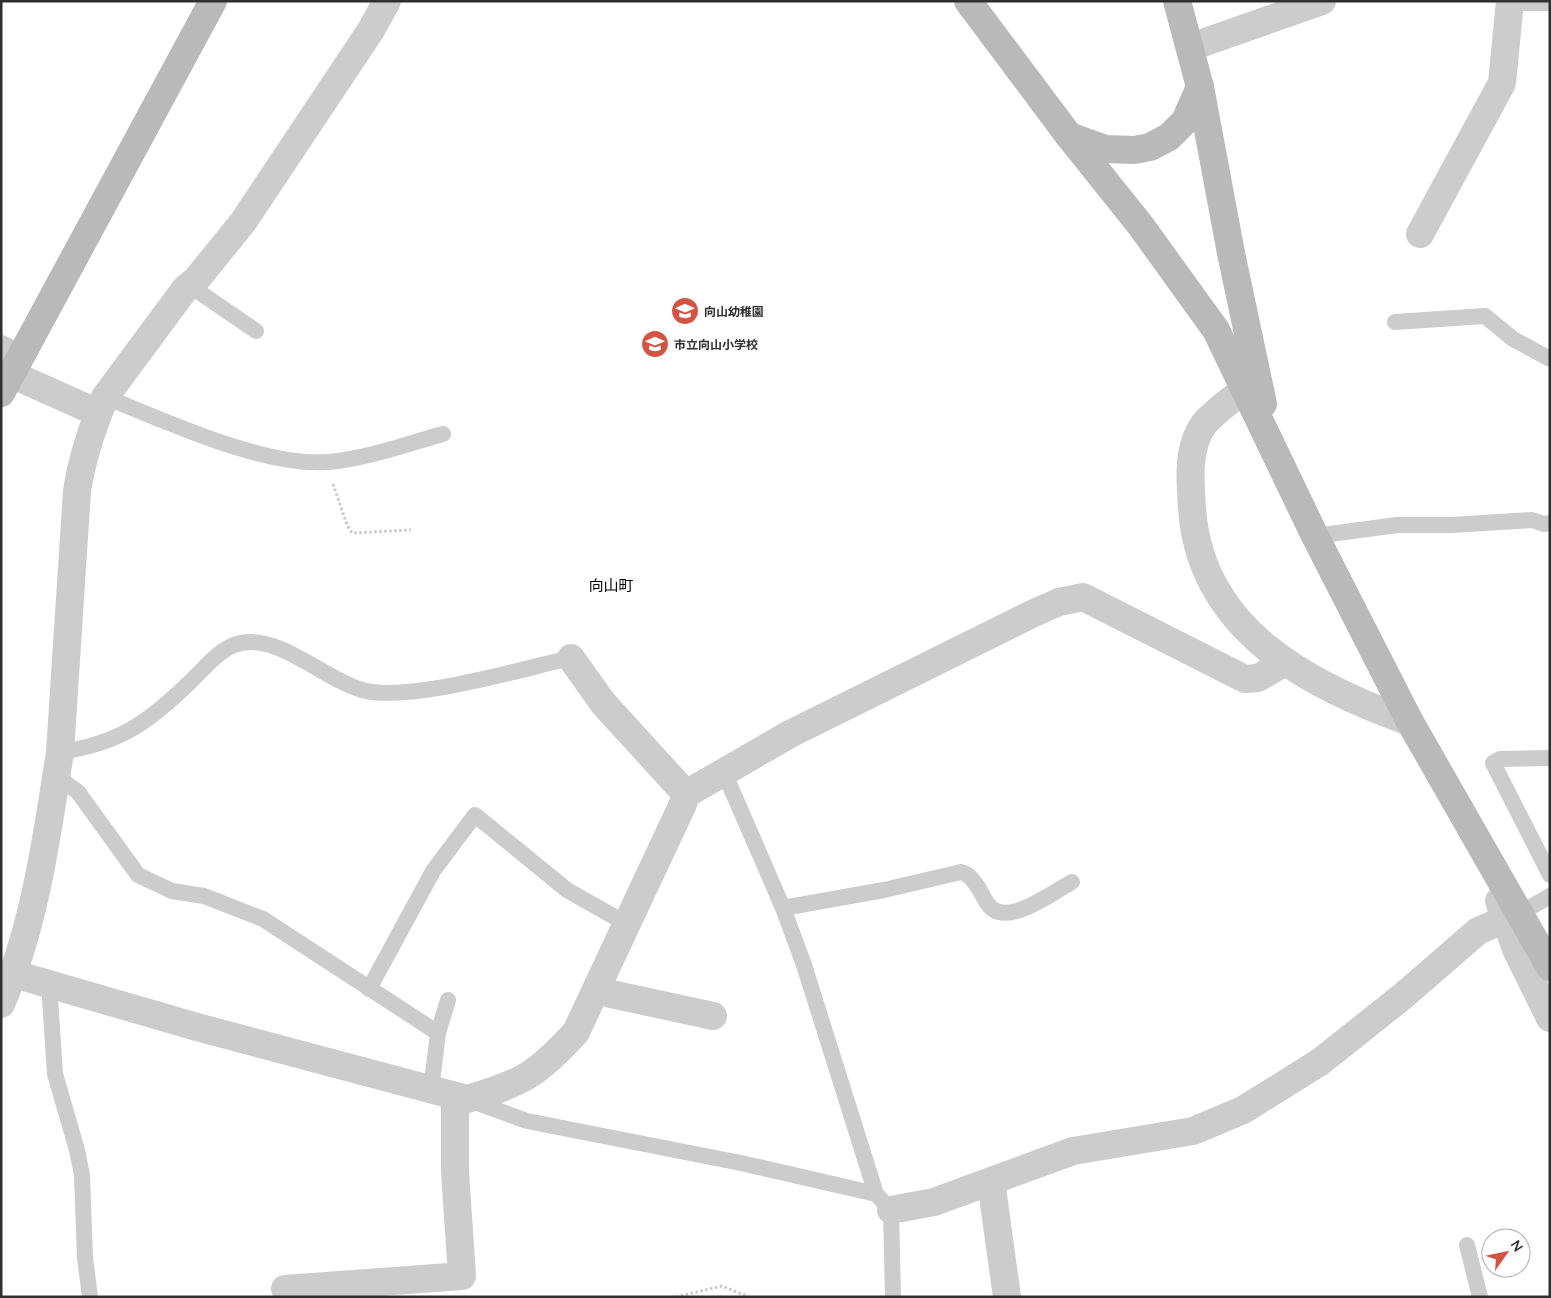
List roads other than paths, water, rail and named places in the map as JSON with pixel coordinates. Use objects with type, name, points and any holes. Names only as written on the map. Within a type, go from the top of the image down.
[{"type":"street","points":[[102,405],[8,369],[213,1]]},
{"type":"street","points":[[968,1],[1069,136],[1141,226],[1216,330],[1315,536],[1410,722],[1550,967]]},
{"type":"street","points":[[1177,1],[1200,87],[1231,253],[1270,439]]},
{"type":"street","points":[[1190,47],[1322,1]]},
{"type":"street","points":[[1,1004],[14,974],[11,943],[35,895],[58,764],[77,491],[82,458],[102,405],[185,289],[243,222],[371,30],[387,2]]},
{"type":"street","points":[[1420,234],[1502,83],[1510,2]]},
{"type":"street","points":[[1069,136],[1105,149],[1134,150],[1150,147],[1169,137],[1185,121],[1200,87]]},
{"type":"street","points":[[1244,388],[1204,424],[1192,450],[1191,492],[1194,533],[1208,574],[1226,608],[1252,636],[1285,662],[1373,709],[1410,722]]},
{"type":"street","points":[[14,974],[197,1027],[451,1095],[510,1086],[536,1072],[576,1032],[686,794],[790,734],[1034,613],[1059,602],[1083,597],[1245,679],[1258,678],[1285,662]]},
{"type":"street","points":[[571,658],[603,702],[686,794]]},
{"type":"street","points":[[1463,814],[1529,907],[1550,941]]},
{"type":"street","points":[[1529,907],[1516,949],[1550,1018]]},
{"type":"street","points":[[884,1202],[934,1202],[1073,1151],[1174,1136],[1200,1129],[1243,1110],[1320,1062],[1403,996],[1478,931],[1529,907]]},
{"type":"street","points":[[597,988],[611,994],[712,1016]]},
{"type":"street","points":[[284,1293],[462,1276],[451,1095]]},
{"type":"street","points":[[991,1181],[1007,1297]]},
{"type":"lane","points":[[1510,2],[1550,3]]},
{"type":"lane","points":[[191,284],[198,292],[256,331]]},
{"type":"lane","points":[[1395,322],[1485,316],[1513,339],[1550,359]]},
{"type":"lane","points":[[102,405],[247,450],[292,460],[325,462],[443,434]]},
{"type":"lane","points":[[1315,536],[1397,525],[1451,526],[1532,520],[1544,524],[1550,523]]},
{"type":"lane","points":[[438,1033],[263,919],[204,896],[172,892],[138,875],[58,764],[132,730],[153,715],[222,652],[236,644],[269,644],[345,685],[364,691],[381,692],[436,688],[571,658]]},
{"type":"lane","points":[[1550,758],[1500,759],[1493,763],[1550,875]]},
{"type":"lane","points":[[724,772],[783,908],[884,1202],[893,1297]]},
{"type":"lane","points":[[369,989],[433,870],[475,815],[567,890],[627,924]]},
{"type":"lane","points":[[783,908],[884,890],[961,872],[967,873],[993,909],[1000,912],[1017,912],[1072,882]]},
{"type":"lane","points":[[49,984],[55,1074],[77,1150],[82,1175],[85,1258],[90,1297]]},
{"type":"lane","points":[[448,1000],[438,1033],[451,1095],[527,1121],[741,1162],[884,1202]]},
{"type":"lane","points":[[1467,1245],[1480,1297]]},
{"type":"place","name":"向山幼稚園","points":[[685,311]]},
{"type":"place","name":"市立向山小学校","points":[[655,344]]},
{"type":"district","name":"向山町","points":[[611,585]]}]
